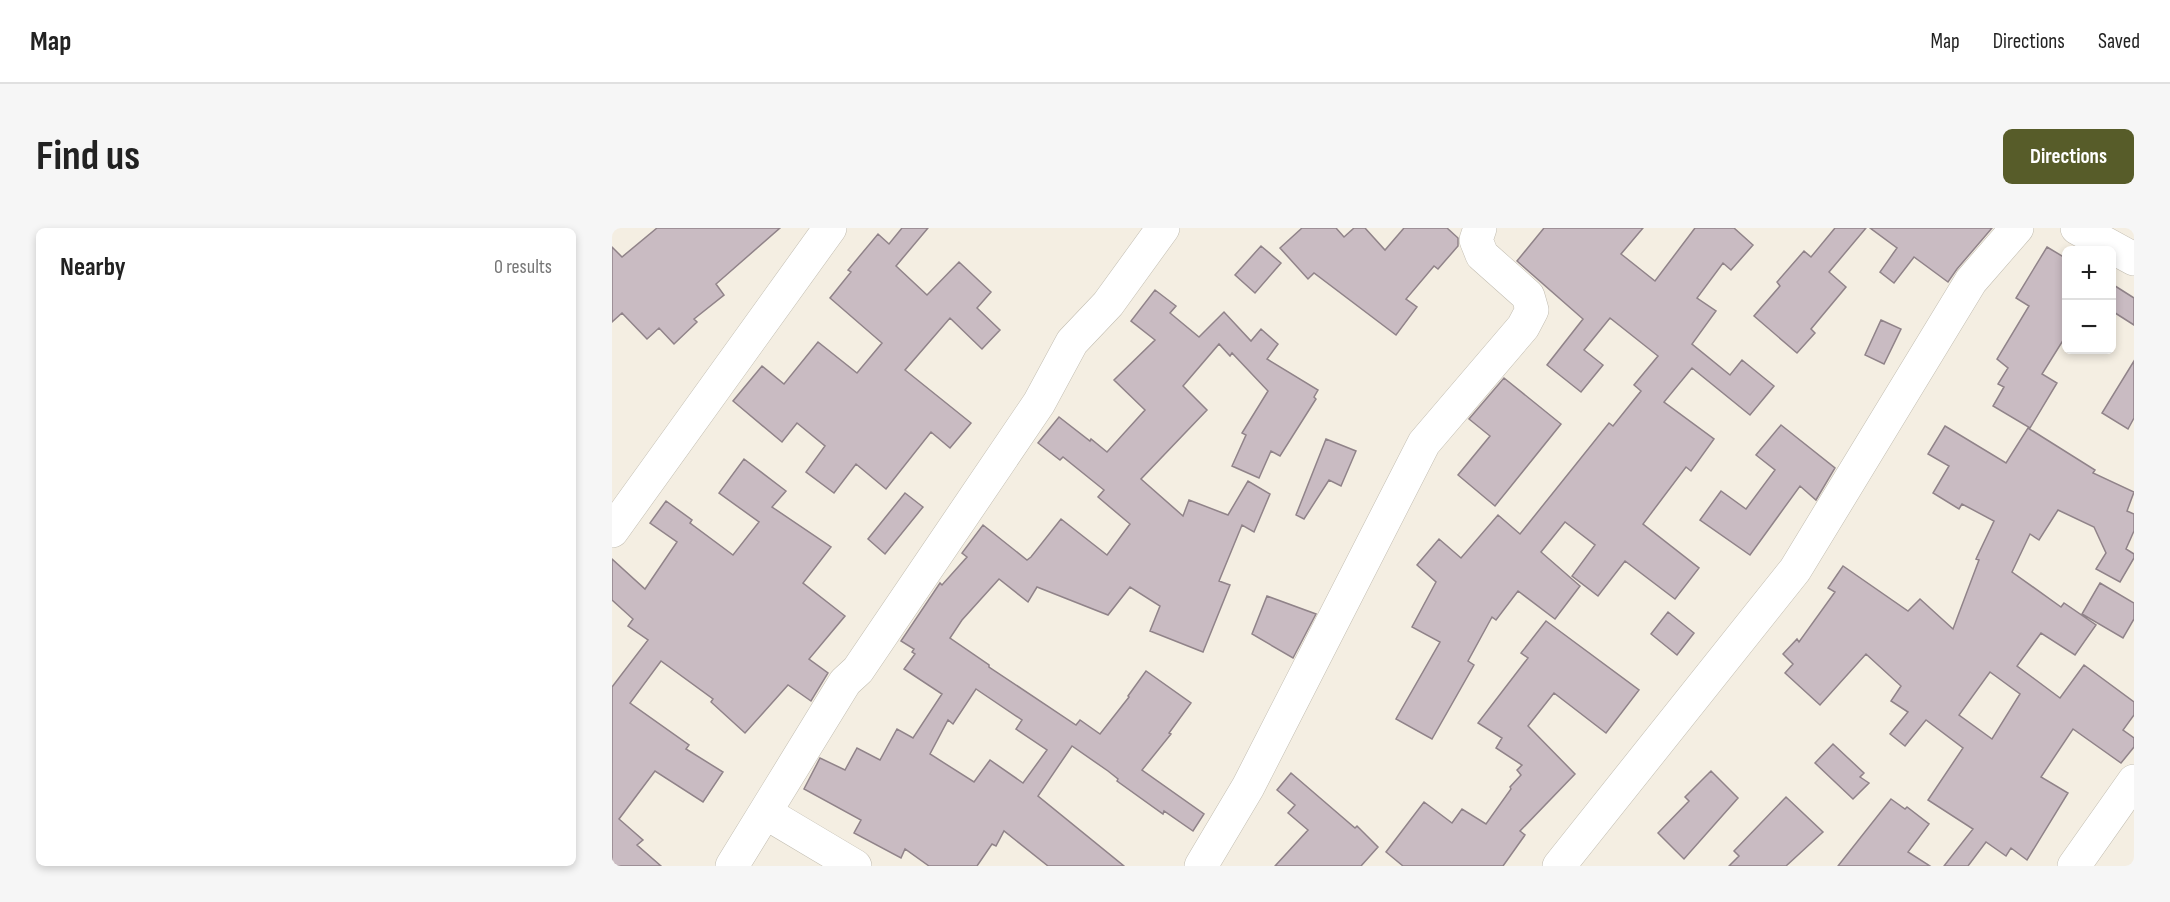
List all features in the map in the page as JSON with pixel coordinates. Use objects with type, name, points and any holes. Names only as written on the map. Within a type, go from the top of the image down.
[{"type":"street","points":[[612,531],[830,228]]},
{"type":"street","points":[[732,866],[845,682],[858,670],[1039,403],[1072,342],[1108,304],[1163,228]]},
{"type":"street","points":[[1201,866],[1248,787],[1424,443],[1523,327],[1532,310],[1528,296],[1482,255],[1476,240],[1480,228]]},
{"type":"street","points":[[1559,866],[1795,570],[1971,281],[2017,228]]},
{"type":"street","points":[[2077,228],[2134,259]]},
{"type":"street","points":[[2074,866],[2134,781]]},
{"type":"street","points":[[766,813],[855,866]]},
{"type":"building","points":[[657,228],[780,228],[716,284],[724,295],[694,319],[697,322],[674,344],[659,328],[647,339],[622,313],[612,322],[612,247],[622,257]]},
{"type":"building","points":[[902,228],[928,228],[896,266],[927,295],[959,262],[991,292],[977,308],[1000,330],[982,349],[950,318],[905,370],[971,423],[950,448],[931,432],[886,489],[856,464],[834,493],[806,472],[825,446],[797,423],[782,442],[733,401],[762,366],[784,384],[818,342],[857,373],[882,343],[830,298],[851,272],[848,270],[878,234],[889,244]]},
{"type":"building","points":[[1302,228],[1336,228],[1344,237],[1354,228],[1365,228],[1385,250],[1404,228],[1447,228],[1458,238],[1458,246],[1438,269],[1434,266],[1406,299],[1417,307],[1396,335],[1314,273],[1308,279],[1280,248]]},
{"type":"building","points":[[1544,228],[1643,228],[1621,254],[1655,281],[1695,228],[1734,228],[1753,245],[1731,270],[1723,263],[1697,298],[1716,311],[1692,344],[1730,375],[1742,360],[1774,386],[1750,415],[1692,368],[1664,402],[1714,439],[1691,471],[1686,467],[1643,524],[1699,568],[1675,599],[1625,561],[1598,596],[1572,576],[1595,545],[1565,522],[1541,552],[1580,586],[1555,619],[1518,591],[1496,620],[1492,617],[1468,661],[1474,665],[1432,739],[1396,719],[1440,642],[1412,627],[1436,582],[1417,565],[1439,539],[1461,558],[1498,515],[1520,534],[1609,423],[1613,426],[1641,391],[1634,385],[1658,356],[1610,318],[1584,350],[1603,365],[1581,392],[1547,365],[1583,319],[1517,261]]},
{"type":"building","points":[[1835,228],[1866,228],[1829,272],[1846,287],[1811,329],[1815,333],[1797,353],[1754,316],[1780,286],[1777,282],[1804,251],[1811,257]]},
{"type":"building","points":[[1870,228],[1992,228],[1948,282],[1914,257],[1894,283],[1880,272],[1897,248]]},
{"type":"building","points":[[1261,246],[1281,263],[1255,293],[1235,275]]},
{"type":"building","points":[[2047,247],[2062,256],[2062,342],[2042,374],[2057,383],[2030,428],[1993,406],[2004,387],[1998,384],[2008,368],[1997,359],[2029,306],[2016,298]]},
{"type":"building","points":[[2116,287],[2134,298],[2134,325],[2116,314]]},
{"type":"building","points":[[1155,290],[1176,306],[1170,313],[1199,337],[1224,312],[1251,341],[1261,329],[1278,344],[1267,359],[1318,390],[1314,397],[1316,399],[1280,456],[1271,451],[1259,478],[1232,466],[1246,435],[1242,433],[1268,391],[1232,353],[1230,356],[1219,344],[1183,386],[1207,410],[1141,479],[1183,516],[1189,500],[1228,515],[1248,481],[1270,494],[1254,532],[1242,525],[1219,581],[1230,585],[1203,652],[1150,631],[1160,606],[1130,587],[1108,615],[1037,587],[1028,602],[999,579],[962,620],[950,638],[1076,725],[1080,720],[1100,734],[1146,671],[1191,703],[1169,733],[1171,734],[1142,770],[1204,814],[1193,831],[1164,811],[1163,814],[1072,746],[1038,796],[1124,866],[1048,866],[1004,831],[996,846],[992,844],[977,866],[929,866],[905,849],[901,858],[854,833],[861,820],[804,789],[820,758],[845,770],[857,748],[880,760],[897,729],[913,738],[942,694],[904,669],[915,654],[912,652],[914,649],[901,641],[940,583],[942,585],[967,557],[962,553],[983,525],[1027,560],[1061,519],[1107,555],[1130,524],[1098,497],[1104,490],[1063,457],[1060,460],[1038,443],[1059,417],[1107,452],[1145,410],[1114,380],[1155,340],[1131,321]],"holes":[[[976,689],[1022,720],[1016,729],[1047,750],[1023,783],[990,760],[974,782],[930,754],[948,720],[953,724]]]},
{"type":"building","points":[[1881,320],[1901,329],[1884,364],[1865,355]]},
{"type":"building","points":[[2134,361],[2134,418],[2128,429],[2102,413]]},
{"type":"building","points":[[1504,378],[1561,424],[1495,506],[1458,475],[1490,436],[1469,419]]},
{"type":"building","points":[[1781,425],[1835,468],[1816,500],[1800,486],[1750,555],[1700,520],[1721,491],[1746,509],[1775,470],[1756,455]]},
{"type":"building","points":[[1945,426],[2006,463],[2028,428],[2095,470],[2093,473],[2134,492],[2127,511],[2134,514],[2134,531],[2126,549],[2134,554],[2134,558],[2120,582],[2096,569],[2106,553],[2094,527],[2058,510],[2039,540],[2030,534],[2012,572],[2061,607],[2064,603],[2096,625],[2075,655],[2041,633],[2017,666],[2060,698],[2084,665],[2134,702],[2134,715],[2123,730],[2134,738],[2134,747],[2121,763],[2073,729],[2041,777],[2068,793],[2027,860],[2011,848],[2006,856],[1986,842],[1968,866],[1944,866],[1973,829],[1928,800],[1963,748],[1926,720],[1905,746],[1890,734],[1908,712],[1891,701],[1901,686],[1866,654],[1820,705],[1785,673],[1793,664],[1783,654],[1797,639],[1799,642],[1835,592],[1828,588],[1843,566],[1908,611],[1920,599],[1953,629],[1979,560],[1976,559],[1994,521],[1962,504],[1959,509],[1933,493],[1949,466],[1928,454]],"holes":[[[1990,672],[2020,694],[1992,739],[1959,715]]]},
{"type":"building","points":[[1326,439],[1356,451],[1341,486],[1329,480],[1304,519],[1296,515]]},
{"type":"building","points":[[744,459],[786,491],[772,507],[831,547],[803,583],[845,616],[809,659],[828,673],[811,701],[788,685],[745,733],[711,702],[713,699],[661,661],[630,703],[689,745],[686,749],[723,772],[703,802],[655,771],[619,819],[643,840],[637,845],[661,866],[612,866],[612,687],[648,640],[628,626],[633,619],[612,600],[612,559],[645,589],[677,542],[650,523],[666,501],[692,520],[690,523],[733,555],[759,522],[719,493]]},
{"type":"building","points":[[905,493],[923,507],[885,554],[868,539]]},
{"type":"building","points":[[2100,583],[2134,603],[2134,619],[2123,638],[2082,614]]},
{"type":"building","points":[[1267,596],[1316,614],[1293,658],[1252,634]]},
{"type":"building","points":[[1668,612],[1694,633],[1677,655],[1651,634]]},
{"type":"building","points":[[1546,621],[1639,690],[1606,733],[1554,693],[1528,726],[1575,774],[1520,831],[1525,835],[1503,866],[1403,866],[1386,852],[1424,802],[1452,823],[1462,809],[1486,824],[1511,789],[1510,787],[1521,775],[1517,770],[1522,765],[1496,748],[1502,738],[1478,723],[1528,658],[1521,653]]},
{"type":"building","points":[[1833,744],[1864,773],[1860,777],[1869,783],[1853,799],[1815,763]]},
{"type":"building","points":[[1711,771],[1738,798],[1684,859],[1658,833],[1689,801],[1685,797]]},
{"type":"building","points":[[1291,773],[1355,828],[1357,826],[1378,847],[1361,866],[1275,866],[1308,830],[1288,813],[1295,805],[1277,790]]},
{"type":"building","points":[[1786,797],[1823,832],[1786,866],[1729,866],[1739,856],[1734,851]]},
{"type":"building","points":[[1891,799],[1905,809],[1907,807],[1929,824],[1908,852],[1930,866],[1838,866]]}]
